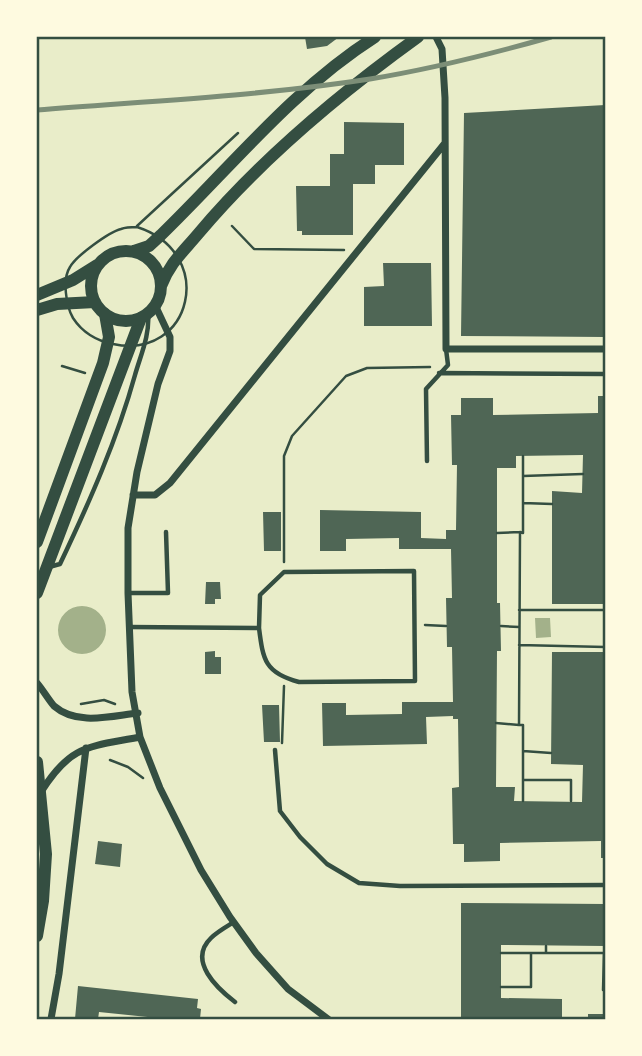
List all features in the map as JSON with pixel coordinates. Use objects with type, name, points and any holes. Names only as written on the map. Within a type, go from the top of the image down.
[{"type":"main road","points":[[37,295],[66,283],[114,253],[149,246],[249,142],[348,54],[375,37]]},
{"type":"main road","points":[[37,593],[130,346],[168,268],[220,208],[277,153],[370,72],[418,37]]},
{"type":"main road","points":[[134,251],[156,268],[161,286]]},
{"type":"main road","points":[[37,542],[42,520],[108,343],[105,314],[95,302],[90,283],[97,265]]},
{"type":"main road","points":[[37,310],[57,304],[95,302]]},
{"type":"main road","points":[[105,314],[122,321],[148,312]]},
{"type":"main road","points":[[37,762],[46,854],[43,901],[37,936]]},
{"type":"street","points":[[436,37],[442,49],[446,349],[605,349]]},
{"type":"street","points":[[133,495],[155,495],[170,483],[445,143]]},
{"type":"street","points":[[148,312],[168,331],[170,351],[158,384],[128,528],[132,692],[141,737],[160,788],[201,870],[234,922],[256,953],[288,989],[328,1019]]},
{"type":"street","points":[[37,683],[53,705],[78,717],[138,713]]},
{"type":"street","points":[[41,792],[58,767],[86,748],[141,737]]},
{"type":"street","points":[[51,1019],[59,974],[86,748]]},
{"type":"lane","points":[[45,568],[60,564],[89,504],[128,403],[150,329],[148,312]]},
{"type":"lane","points":[[427,461],[426,389],[449,365],[446,349]]},
{"type":"lane","points":[[439,373],[605,374]]},
{"type":"lane","points":[[128,593],[168,593],[166,532]]},
{"type":"lane","points":[[414,571],[414,625],[415,681],[299,682],[284,678],[263,658],[259,628],[260,595],[284,572],[414,571]]},
{"type":"lane","points":[[130,627],[259,628]]},
{"type":"lane","points":[[275,750],[280,811],[300,837],[327,864],[359,883],[400,886],[605,885]]},
{"type":"lane","points":[[234,922],[210,939],[203,963],[211,982],[235,1002]]},
{"type":"path","points":[[137,226],[159,237],[178,257],[186,272],[188,290],[181,312],[168,331],[145,344],[130,346],[108,343],[82,329],[72,316],[68,304],[66,275],[74,262],[106,236],[120,229],[137,226]]},
{"type":"path","points":[[232,226],[254,249],[359,250]]},
{"type":"path","points":[[62,366],[85,373]]},
{"type":"path","points":[[284,572],[284,456],[292,436],[346,376],[367,368],[431,367],[439,373]]},
{"type":"path","points":[[497,533],[523,533],[523,456]]},
{"type":"path","points":[[523,476],[583,474]]},
{"type":"path","points":[[523,503],[552,504]]},
{"type":"path","points":[[519,725],[520,532]]},
{"type":"path","points":[[519,610],[605,610]]},
{"type":"path","points":[[414,625],[446,626]]},
{"type":"path","points":[[500,626],[519,627]]},
{"type":"path","points":[[519,645],[605,647]]},
{"type":"path","points":[[275,750],[282,744],[284,678]]},
{"type":"path","points":[[496,723],[523,725],[523,801]]},
{"type":"path","points":[[523,751],[551,753]]},
{"type":"path","points":[[110,760],[128,767],[160,788]]},
{"type":"path","points":[[523,780],[571,780],[571,802]]},
{"type":"path","points":[[546,946],[546,953]]},
{"type":"path","points":[[501,953],[604,953],[605,990]]},
{"type":"path","points":[[501,987],[531,987],[531,953]]},
{"type":"shaded area","points":[[82,606],[91,607],[99,613],[105,621],[105,639],[99,647],[91,653],[82,654],[73,653],[65,647],[59,639],[58,630],[59,621],[65,613],[73,607]]},
{"type":"shaded area","points":[[535,618],[550,618],[551,637],[536,638]]},
{"type":"building","points":[[305,37],[339,37],[327,46],[307,49]]},
{"type":"building","points":[[605,105],[605,337],[461,336],[464,113]]},
{"type":"building","points":[[344,122],[404,123],[404,165],[375,165],[375,184],[353,184],[353,235],[302,235],[302,231],[297,231],[296,186],[330,186],[330,154],[344,154]]},
{"type":"building","points":[[383,263],[431,263],[432,326],[364,326],[364,287],[384,286]]},
{"type":"building","points":[[598,396],[605,396],[605,604],[552,604],[552,491],[582,493],[583,455],[516,456],[516,468],[497,468],[497,603],[500,603],[501,651],[497,651],[496,787],[515,787],[514,801],[582,802],[583,765],[551,764],[552,652],[605,652],[605,858],[601,858],[601,841],[500,843],[500,861],[464,862],[464,844],[453,844],[452,788],[459,787],[458,719],[453,719],[453,716],[426,717],[427,744],[323,746],[322,703],[346,703],[346,715],[402,714],[402,702],[453,702],[452,647],[447,647],[446,598],[452,598],[451,549],[399,549],[399,538],[346,539],[346,551],[320,551],[320,510],[421,512],[421,538],[446,539],[446,530],[456,530],[457,465],[452,465],[451,415],[461,415],[461,398],[493,398],[493,415],[598,413]]},
{"type":"building","points":[[263,512],[281,512],[281,551],[264,551]]},
{"type":"building","points":[[206,582],[220,582],[221,599],[215,599],[215,604],[205,604]]},
{"type":"building","points":[[215,651],[215,657],[221,657],[221,674],[205,674],[205,652]]},
{"type":"building","points":[[262,705],[279,705],[280,742],[264,742]]},
{"type":"building","points":[[98,841],[122,844],[120,867],[95,864]]},
{"type":"building","points":[[461,903],[605,904],[605,946],[501,945],[501,998],[562,999],[562,1019],[461,1019]]},
{"type":"building","points":[[78,986],[198,999],[200,1019],[167,1019],[99,1012],[98,1019],[75,1019]]},
{"type":"building","points":[[588,1014],[605,1014],[605,1019],[588,1019]]},
{"type":"railway","points":[[37,110],[329,85],[416,71],[551,37]]}]
